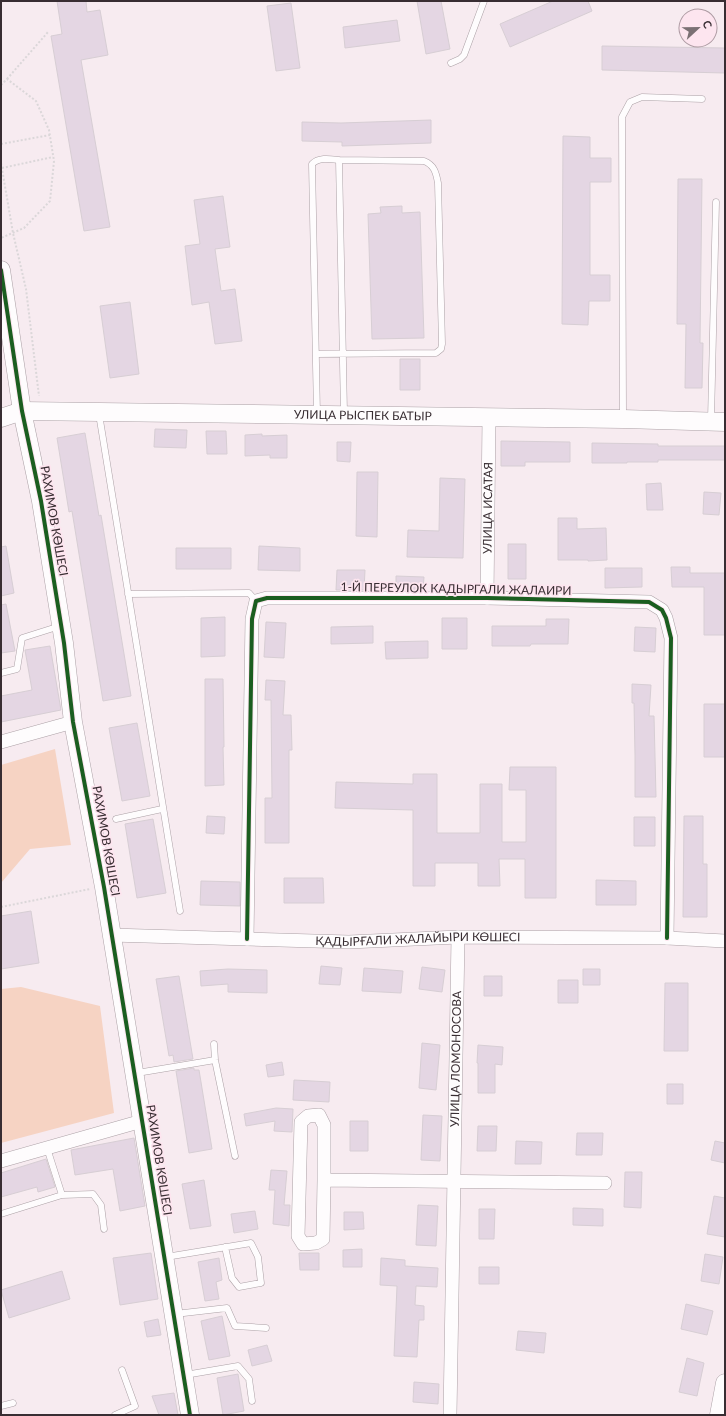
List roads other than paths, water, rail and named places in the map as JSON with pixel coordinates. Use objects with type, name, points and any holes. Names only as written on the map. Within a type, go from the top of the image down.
[{"type":"street","name":"РАХИМОВ КӨШЕСІ","points":[[1,270],[22,411],[41,501],[61,625],[73,722],[104,887],[190,1415]]},
{"type":"street","name":"УЛИЦА РЫСПЕК БАТЫР","points":[[1,418],[22,411],[40,411],[623,419],[718,422]]},
{"type":"street","name":"УЛИЦА ИСАТАЯ","points":[[488,598],[489,418]]},
{"type":"street","name":"1-Й ПЕРЕУЛОК КАДЫРГАЛИ ЖАЛАИРИ","points":[[256,601],[267,598],[488,598],[649,602],[662,610],[666,618],[671,638],[667,938]]},
{"type":"street","points":[[247,939],[252,619],[256,601]]},
{"type":"street","points":[[1,742],[73,722]]},
{"type":"street","name":"ҚАДЫРҒАЛИ ЖАЛАЙЫРИ КӨШЕСІ","points":[[111,934],[349,942],[458,937],[667,938],[725,941]]},
{"type":"street","name":"УЛИЦА ЛОМОНОСОВА","points":[[450,1415],[458,937]]},
{"type":"street","points":[[319,1115],[324,1125],[324,1180],[323,1239],[316,1243],[303,1244],[298,1236],[301,1122],[308,1116],[319,1115]]},
{"type":"street","points":[[1,1161],[142,1121]]},
{"type":"street","points":[[324,1180],[605,1183]]},
{"type":"street","points":[[719,1415],[725,1383]]},
{"type":"lane","points":[[451,63],[460,59],[464,55],[484,1]]},
{"type":"lane","points":[[623,419],[622,117],[630,102],[642,97],[702,99]]},
{"type":"lane","points":[[316,354],[436,353],[441,349],[438,183],[436,172],[431,164],[424,161],[324,159],[316,160],[312,164],[317,415]]},
{"type":"lane","points":[[340,160],[344,416]]},
{"type":"lane","points":[[716,202],[718,422]]},
{"type":"lane","points":[[99,412],[162,809],[180,911]]},
{"type":"lane","points":[[128,594],[249,594],[256,601]]},
{"type":"lane","points":[[1,673],[17,669],[22,638],[61,625]]},
{"type":"lane","points":[[116,819],[162,809]]},
{"type":"lane","points":[[214,1044],[215,1060],[235,1156]]},
{"type":"lane","points":[[135,1073],[215,1060]]},
{"type":"lane","points":[[47,1148],[62,1196]]},
{"type":"lane","points":[[1,1214],[62,1196],[93,1194],[100,1205],[104,1229]]},
{"type":"lane","points":[[164,1258],[225,1247],[251,1243],[258,1257],[261,1283],[239,1287],[232,1278],[225,1247]]},
{"type":"lane","points":[[174,1314],[227,1308],[235,1326],[266,1328]]},
{"type":"lane","points":[[184,1375],[238,1366],[248,1378],[252,1401]]},
{"type":"lane","points":[[115,1415],[135,1406],[122,1370]]},
{"type":"lane","points":[[1,1406],[13,1403]]}]
